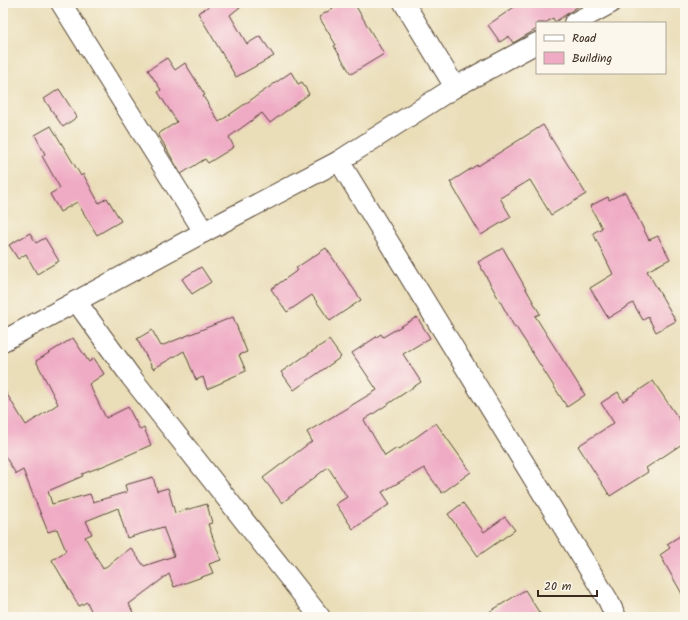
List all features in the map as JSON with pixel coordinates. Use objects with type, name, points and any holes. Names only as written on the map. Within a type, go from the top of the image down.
[{"type":"street","points":[[61,3],[204,232]]},
{"type":"street","points":[[404,3],[455,87]]},
{"type":"street","points":[[576,22],[611,3]]},
{"type":"street","points":[[3,341],[339,161],[455,87],[536,44]]},
{"type":"street","points":[[339,161],[608,600],[616,617]]},
{"type":"street","points":[[76,301],[136,383],[320,617]]},
{"type":"building","points":[[214,3],[245,3],[230,15],[247,44],[260,36],[274,56],[236,77],[198,13]]},
{"type":"building","points":[[341,3],[354,3],[384,54],[351,74],[319,17]]},
{"type":"building","points":[[520,3],[583,3],[555,22],[553,18],[547,22],[536,22],[536,30],[513,43],[509,36],[500,42],[488,25]]},
{"type":"building","points":[[167,58],[175,70],[185,63],[205,95],[203,96],[219,122],[291,72],[298,84],[302,82],[309,94],[270,123],[262,113],[229,137],[234,147],[208,163],[205,159],[181,174],[158,134],[177,122],[158,92],[161,90],[148,70]]},
{"type":"building","points":[[59,89],[77,117],[63,127],[44,99]]},
{"type":"building","points":[[543,125],[586,194],[551,215],[530,180],[500,198],[511,217],[481,235],[450,182]]},
{"type":"building","points":[[51,126],[81,176],[83,174],[99,203],[107,198],[121,221],[97,235],[77,202],[60,212],[50,194],[60,188],[42,156],[45,154],[35,135]]},
{"type":"building","points":[[625,192],[649,240],[658,236],[670,259],[647,271],[676,321],[656,332],[648,317],[643,320],[633,303],[608,318],[590,288],[613,274],[593,233],[602,228],[590,206],[608,197],[609,200]]},
{"type":"building","points":[[30,233],[36,243],[45,238],[59,261],[37,274],[26,254],[18,259],[9,245]]},
{"type":"building","points":[[326,248],[361,300],[330,321],[312,295],[287,312],[271,289],[298,270],[296,268]]},
{"type":"building","points":[[503,248],[540,314],[535,316],[585,395],[567,407],[516,327],[515,328],[478,262]]},
{"type":"building","points":[[201,267],[211,282],[192,294],[182,279]]},
{"type":"building","points":[[233,317],[247,352],[239,355],[246,371],[207,389],[203,377],[196,380],[184,351],[153,369],[137,339],[152,330],[161,346]]},
{"type":"building","points":[[417,317],[430,338],[403,354],[421,382],[364,420],[385,456],[397,448],[398,450],[436,423],[471,472],[442,493],[424,468],[382,492],[390,504],[353,529],[336,504],[347,497],[328,467],[282,503],[263,478],[312,441],[307,432],[377,390],[352,353],[381,334],[383,337]]},
{"type":"building","points":[[73,338],[89,362],[94,358],[104,374],[89,384],[106,418],[128,407],[140,430],[144,428],[151,445],[82,474],[83,476],[48,491],[52,504],[90,494],[93,502],[127,492],[125,485],[153,477],[157,491],[168,488],[175,513],[207,504],[212,523],[208,524],[221,560],[209,564],[213,573],[174,587],[169,574],[129,604],[135,617],[94,617],[87,602],[79,606],[52,560],[66,551],[57,529],[48,532],[23,470],[16,474],[3,453],[3,388],[26,425],[58,404],[36,361]],"holes":[[[118,508],[127,538],[163,527],[174,556],[144,566],[131,548],[103,569],[85,537],[92,534],[86,521]]]},
{"type":"building","points":[[329,340],[341,357],[294,390],[281,372]]},
{"type":"building","points":[[653,381],[685,428],[685,442],[646,468],[648,472],[610,496],[578,446],[614,423],[601,403],[618,392],[623,401]]},
{"type":"building","points":[[463,503],[484,532],[505,517],[515,530],[478,556],[448,514]]},
{"type":"building","points":[[685,533],[685,599],[660,555],[670,548],[667,544]]},
{"type":"building","points":[[525,590],[542,617],[481,617]]}]
